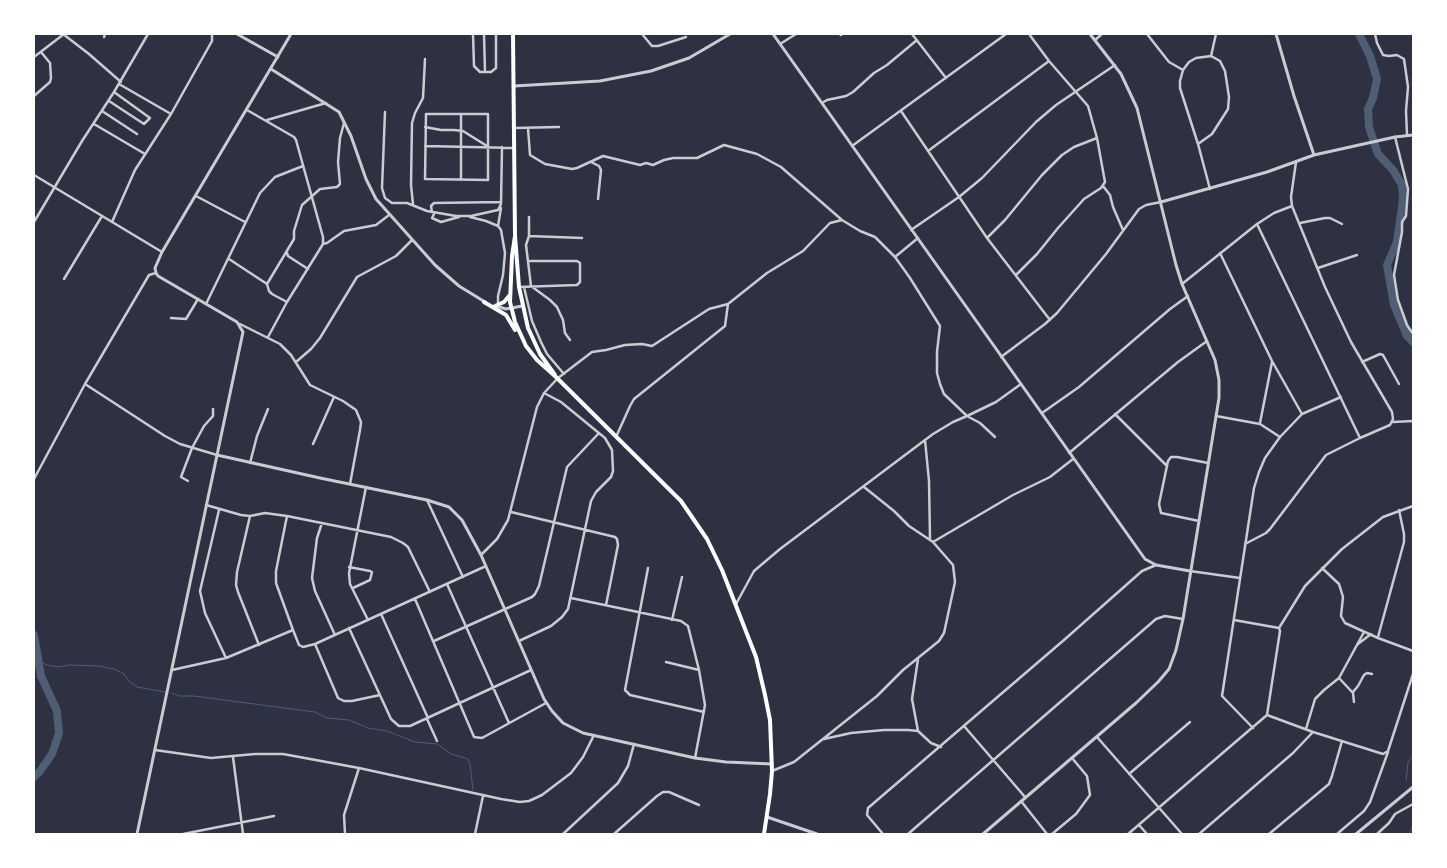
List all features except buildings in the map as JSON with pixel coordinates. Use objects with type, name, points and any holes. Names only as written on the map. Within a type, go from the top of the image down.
[{"type":"highway","points":[[513,34],[514,236],[510,294],[511,308],[517,328],[526,346]]},
{"type":"highway","points":[[514,236],[522,306],[528,328],[535,345],[557,378]]},
{"type":"highway","points":[[496,306],[504,302],[510,294]]},
{"type":"highway","points":[[484,302],[506,316],[537,360],[670,489],[689,510],[707,539],[752,644],[766,695],[772,741],[772,771],[764,834]]},
{"type":"street","points":[[34,57],[64,34],[120,83],[171,114]]},
{"type":"street","points":[[34,222],[148,34]]},
{"type":"street","points":[[112,222],[135,170],[171,114],[212,41],[212,34]]},
{"type":"street","points":[[237,34],[278,57]]},
{"type":"street","points":[[156,273],[156,264],[162,252],[291,34]]},
{"type":"street","points":[[473,34],[474,66],[477,71],[485,72],[493,71],[497,66],[496,34]]},
{"type":"street","points":[[484,34],[485,72]]},
{"type":"street","points":[[642,34],[653,46],[662,46],[686,36]]},
{"type":"street","points":[[514,86],[600,81],[651,72],[689,58],[730,34]]},
{"type":"street","points":[[772,34],[1146,559],[1156,565],[1240,578]]},
{"type":"street","points":[[780,44],[796,34]]},
{"type":"street","points":[[912,34],[946,78]]},
{"type":"street","points":[[852,146],[1006,34]]},
{"type":"street","points":[[1029,34],[1091,111],[1105,179],[1104,186],[1110,195],[1123,230]]},
{"type":"street","points":[[983,834],[1136,703],[1165,673],[1174,656],[1183,619],[1216,416],[1219,380],[1215,360],[1182,284],[1137,108],[1128,86],[1115,65],[1090,34]]},
{"type":"street","points":[[1095,40],[1102,34]]},
{"type":"street","points":[[1147,34],[1168,62],[1183,70]]},
{"type":"street","points":[[1211,56],[1216,34]]},
{"type":"street","points":[[1276,34],[1314,155]]},
{"type":"street","points":[[1375,34],[1383,55],[1397,54],[1404,59],[1408,87],[1407,135]]},
{"type":"street","points":[[822,104],[827,100],[846,96],[853,92],[874,73],[887,65],[917,40]]},
{"type":"street","points":[[34,96],[50,82],[51,78],[50,63],[41,52]]},
{"type":"street","points":[[1198,144],[1212,134],[1228,110],[1229,97],[1225,71],[1220,61],[1211,56],[1196,58],[1189,62],[1183,70],[1180,81],[1180,88],[1210,190]]},
{"type":"street","points":[[413,205],[411,185],[412,123],[415,113],[424,98],[425,59]]},
{"type":"street","points":[[928,151],[1049,61]]},
{"type":"street","points":[[912,230],[982,178],[1030,126],[1115,65]]},
{"type":"street","points":[[271,69],[339,112],[351,136],[370,189],[389,215],[455,284],[484,302],[496,306],[511,308],[522,306]]},
{"type":"street","points":[[109,101],[144,124],[150,118],[114,92]]},
{"type":"street","points":[[265,120],[327,103]]},
{"type":"street","points":[[247,110],[294,137],[323,237],[322,244],[268,337]]},
{"type":"street","points":[[102,111],[137,134]]},
{"type":"street","points":[[901,111],[987,238],[1050,320]]},
{"type":"street","points":[[385,112],[382,194],[392,204],[407,203],[434,213],[482,219],[498,226],[502,232],[505,253],[503,275],[496,306]]},
{"type":"street","points":[[427,113],[489,115],[488,180],[425,179],[425,127],[427,113]]},
{"type":"street","points":[[460,180],[461,114]]},
{"type":"street","points":[[287,302],[272,294],[269,291],[268,284],[294,239],[294,231],[302,205],[320,189],[337,187],[340,184],[338,162],[341,129],[344,122]]},
{"type":"street","points":[[94,124],[145,154]]},
{"type":"street","points":[[425,127],[461,131],[472,135],[489,146]]},
{"type":"street","points":[[514,128],[559,127]]},
{"type":"street","points":[[528,128],[528,151],[530,155],[544,164],[572,169],[603,156],[640,165],[646,163],[653,165],[672,158],[697,158],[724,145],[757,154],[781,167],[842,220],[860,231],[875,237],[895,257],[940,326],[937,373],[944,394],[995,437]]},
{"type":"street","points":[[1001,357],[1050,320],[1106,254],[1139,209],[1210,190],[1314,155],[1380,140],[1413,135]]},
{"type":"street","points":[[1395,137],[1408,189],[1406,216],[1402,222],[1394,275],[1398,300],[1407,325],[1413,334]]},
{"type":"street","points":[[987,238],[1062,155],[1074,147],[1097,138]]},
{"type":"street","points":[[425,146],[514,148]]},
{"type":"street","points":[[498,226],[501,214],[502,147]]},
{"type":"street","points":[[1296,161],[1291,197],[1292,206],[1324,287],[1362,362],[1392,412],[1392,422]]},
{"type":"street","points":[[591,162],[599,166],[601,170],[598,199]]},
{"type":"street","points":[[206,304],[253,205],[265,185],[282,173],[303,166]]},
{"type":"street","points":[[34,175],[162,252]]},
{"type":"street","points":[[1016,275],[1037,254],[1084,199],[1104,186]]},
{"type":"street","points":[[196,196],[246,222]]},
{"type":"street","points":[[434,203],[501,203],[500,208],[496,211],[462,216],[441,222],[432,218],[434,213],[431,206],[434,203]]},
{"type":"street","points":[[1182,284],[1258,224],[1292,206]]},
{"type":"street","points":[[322,244],[327,243],[344,231],[372,226],[389,215]]},
{"type":"street","points":[[64,278],[102,216]]},
{"type":"street","points":[[529,217],[530,236],[526,245],[531,286],[550,300],[556,307],[570,340]]},
{"type":"street","points":[[1300,223],[1324,218],[1336,220],[1342,224]]},
{"type":"street","points":[[481,555],[501,533],[511,512],[535,413],[544,393],[557,378],[592,352],[625,345],[642,344],[652,346],[708,309],[728,304],[767,273],[803,251],[830,222],[842,220]]},
{"type":"street","points":[[1258,224],[1360,438]]},
{"type":"street","points":[[530,236],[582,238]]},
{"type":"street","points":[[895,257],[918,238]]},
{"type":"street","points":[[296,362],[320,338],[357,277],[396,256],[412,240]]},
{"type":"street","points":[[287,252],[288,256],[308,269]]},
{"type":"street","points":[[1220,253],[1272,361],[1302,414]]},
{"type":"street","points":[[1318,268],[1356,255]]},
{"type":"street","points":[[229,259],[268,284]]},
{"type":"street","points":[[528,261],[576,261],[580,264],[580,282],[577,285],[521,287],[541,342],[547,354],[564,374]]},
{"type":"street","points":[[34,479],[85,384],[149,275],[156,273],[198,300],[240,324],[268,337],[286,350],[310,385],[356,410],[361,422],[350,484]]},
{"type":"street","points":[[1042,413],[1079,387],[1170,309],[1188,296]]},
{"type":"street","points":[[171,318],[186,319],[198,300]]},
{"type":"street","points":[[616,437],[634,399],[725,326],[728,304]]},
{"type":"street","points":[[137,834],[243,336],[240,324]]},
{"type":"street","points":[[1069,453],[1178,362],[1208,341]]},
{"type":"street","points":[[1362,362],[1380,354],[1383,355],[1400,384]]},
{"type":"street","points":[[1260,424],[1272,361]]},
{"type":"street","points":[[85,384],[165,436],[192,448],[250,463],[428,500],[449,507],[458,514],[481,555],[546,703],[557,718],[569,727],[594,735],[694,758],[726,762],[772,764]]},
{"type":"street","points":[[736,604],[754,571],[780,549],[925,440],[953,422],[996,402],[1021,384]]},
{"type":"street","points":[[518,640],[551,626],[568,609],[593,496],[611,477],[613,471],[612,450],[599,433],[561,402],[544,393]]},
{"type":"street","points":[[313,444],[334,397]]},
{"type":"street","points":[[1253,728],[1222,696],[1254,488],[1265,458],[1280,437],[1302,414],[1341,397]]},
{"type":"street","points":[[188,481],[181,477],[192,448],[204,426],[213,416],[213,409]]},
{"type":"street","points":[[250,463],[257,436],[268,409]]},
{"type":"street","points":[[1115,414],[1167,466]]},
{"type":"street","points":[[1216,416],[1260,424],[1280,437]]},
{"type":"street","points":[[1246,544],[1270,529],[1326,455],[1390,425],[1392,422],[1413,421]]},
{"type":"street","points":[[434,641],[532,596],[538,590],[567,467],[599,433]]},
{"type":"street","points":[[925,440],[930,488],[932,541]]},
{"type":"street","points":[[1198,521],[1163,514],[1159,511],[1159,504],[1169,459],[1173,456],[1208,463]]},
{"type":"street","points":[[932,541],[1013,495],[1050,477],[1073,459]]},
{"type":"street","points":[[366,487],[349,567],[349,579],[368,620]]},
{"type":"street","points":[[772,771],[794,762],[877,696],[903,670],[939,641],[944,633],[955,582],[953,565],[932,541],[908,526],[894,511],[864,487]]},
{"type":"street","points":[[428,500],[463,577]]},
{"type":"street","points":[[206,505],[219,510],[250,516],[265,513],[287,516],[391,537],[403,543],[412,553],[430,592]]},
{"type":"street","points":[[1128,834],[1267,715],[1279,628],[1305,586],[1342,549],[1371,525],[1388,514],[1413,506]]},
{"type":"street","points":[[219,510],[200,591],[205,613],[226,658]]},
{"type":"street","points":[[1378,638],[1404,542],[1399,510]]},
{"type":"street","points":[[511,512],[612,535],[617,539],[606,606]]},
{"type":"street","points":[[250,516],[237,572],[236,585],[259,645]]},
{"type":"street","points":[[287,516],[276,577],[277,588],[292,630],[301,646],[306,647],[315,644],[486,566]]},
{"type":"street","points":[[322,523],[317,538],[312,578],[315,591],[335,635]]},
{"type":"street","points":[[883,834],[867,815],[868,808],[941,747],[983,708],[1142,571],[1156,565]]},
{"type":"street","points":[[349,567],[370,570],[372,572],[370,580],[352,588]]},
{"type":"street","points":[[648,568],[624,687],[626,694],[704,712]]},
{"type":"street","points":[[1322,568],[1335,579],[1341,590],[1343,597],[1342,620],[1364,632],[1413,651]]},
{"type":"street","points":[[672,620],[682,577]]},
{"type":"street","points":[[447,584],[509,723]]},
{"type":"street","points":[[571,598],[681,621],[688,626],[705,705],[694,758]]},
{"type":"street","points":[[415,599],[474,737],[482,738],[546,703]]},
{"type":"street","points":[[381,614],[437,741]]},
{"type":"street","points":[[908,834],[1156,619],[1165,616],[1183,619]]},
{"type":"street","points":[[1234,620],[1279,628]]},
{"type":"street","points":[[349,628],[391,719],[399,726],[410,726],[427,719],[531,670]]},
{"type":"street","points":[[172,670],[226,658],[292,630]]},
{"type":"street","points":[[1306,729],[1315,699],[1339,678],[1364,632]]},
{"type":"street","points":[[1357,645],[1371,634]]},
{"type":"street","points":[[315,644],[338,698],[344,701],[352,701],[380,695]]},
{"type":"street","points":[[918,659],[912,698],[918,731],[931,743],[941,747]]},
{"type":"street","points":[[666,662],[699,670]]},
{"type":"street","points":[[1353,692],[1364,675],[1367,673],[1372,674]]},
{"type":"street","points":[[1337,834],[1364,811],[1370,802],[1413,674]]},
{"type":"street","points":[[1339,678],[1353,692],[1354,702]]},
{"type":"street","points":[[1267,715],[1383,754],[1388,751]]},
{"type":"street","points":[[1129,774],[1190,722]]},
{"type":"street","points":[[964,726],[1025,798]]},
{"type":"street","points":[[822,739],[870,731],[918,731]]},
{"type":"street","points":[[1199,834],[1293,753],[1313,732]]},
{"type":"street","points":[[155,750],[206,758],[273,753],[359,768],[483,796],[520,802],[542,796],[554,787],[576,767],[594,735]]},
{"type":"street","points":[[1097,737],[1182,834]]},
{"type":"street","points":[[1269,834],[1328,784],[1342,741]]},
{"type":"street","points":[[563,834],[618,784],[628,766],[634,744]]},
{"type":"street","points":[[233,757],[243,834]]},
{"type":"street","points":[[1052,834],[1076,814],[1090,795],[1087,776],[1072,758]]},
{"type":"street","points":[[345,834],[344,815],[359,768]]},
{"type":"street","points":[[1356,834],[1413,786]]},
{"type":"street","points":[[614,834],[663,792],[669,792],[699,805]]},
{"type":"street","points":[[474,834],[483,796]]},
{"type":"street","points":[[1021,802],[1047,834]]},
{"type":"street","points":[[1377,834],[1395,814],[1413,804]]},
{"type":"street","points":[[183,834],[274,816]]},
{"type":"street","points":[[767,817],[817,834]]},
{"type":"street","points":[[1139,825],[1147,834]]},
{"type":"waterway","points":[[1359,34],[1370,56],[1377,79],[1373,98],[1368,109],[1369,127],[1378,154],[1393,170],[1402,185],[1403,199],[1397,242],[1387,265],[1394,305],[1407,336],[1413,342]]},
{"type":"waterway","points":[[34,635],[41,676],[57,711],[59,733],[52,754],[34,777]]},
{"type":"waterway","points":[[38,661],[58,667],[70,665],[98,666],[114,669],[123,673],[137,687],[165,692]]},
{"type":"waterway","points":[[172,693],[179,696],[194,696],[315,712],[327,718],[349,720],[368,728],[387,731],[415,742],[437,744],[451,754],[468,759],[473,790]]},
{"type":"waterway","points":[[1406,781],[1408,762],[1413,755]]},
{"type":"waterway","points":[[1409,834],[1413,825]]}]
